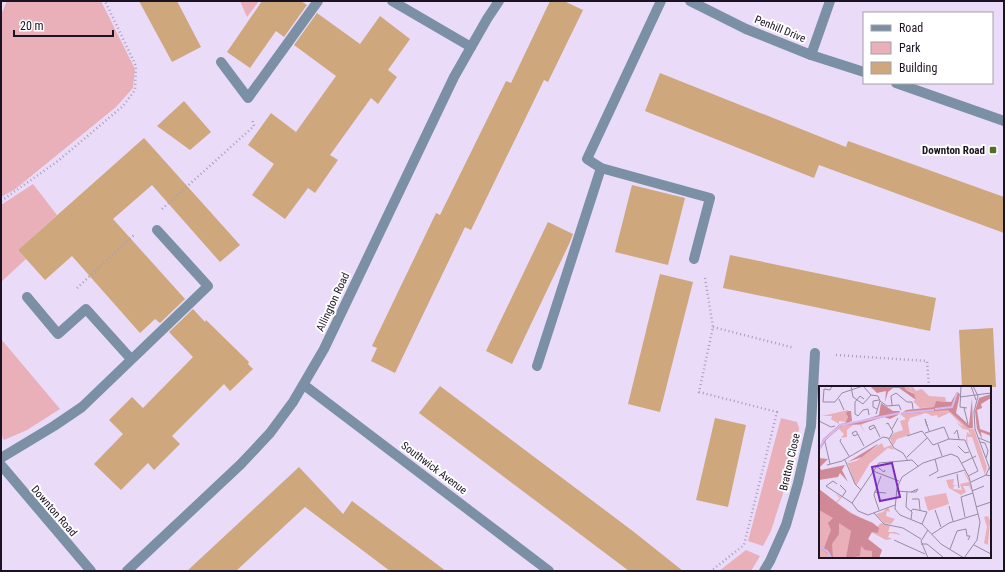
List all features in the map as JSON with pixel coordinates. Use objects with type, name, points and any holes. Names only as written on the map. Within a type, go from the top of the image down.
[{"type":"street","points":[[221,62],[248,98],[318,1]]},
{"type":"street","points":[[392,1],[471,47]]},
{"type":"street","name":"Allington Road","points":[[128,571],[241,464],[270,433],[294,402],[324,349],[454,77],[487,19],[500,1]]},
{"type":"street","points":[[661,1],[587,159],[601,168],[710,198],[694,259]]},
{"type":"street","name":"Penhill Drive","points":[[690,1],[746,29],[810,55],[863,72]]},
{"type":"street","points":[[810,55],[830,1]]},
{"type":"street","points":[[899,84],[1004,121]]},
{"type":"street","points":[[537,366],[601,168]]},
{"type":"street","points":[[1,458],[54,426],[82,406],[208,286],[157,230]]},
{"type":"street","points":[[27,297],[58,334],[86,308],[131,360]]},
{"type":"street","name":"Bratton Close","points":[[764,571],[786,525],[798,483],[811,426],[815,353]]},
{"type":"street","name":"Southwick Avenue","points":[[304,385],[549,571]]},
{"type":"street","name":"Downton Road","points":[[1,465],[90,571]]},
{"type":"path","points":[[1,201],[58,161],[123,106],[135,90],[136,66],[105,1]]},
{"type":"path","points":[[694,259],[705,275],[713,327],[699,392],[777,412],[744,545],[711,571]]},
{"type":"green space","points":[[7,1],[101,1],[135,69],[133,88],[116,107],[14,190],[1,197],[1,15]]},
{"type":"green space","points":[[240,1],[259,1],[247,17]]},
{"type":"green space","points":[[33,184],[57,215],[18,250],[26,259],[1,282],[1,205]]},
{"type":"green space","points":[[1,339],[60,409],[27,430],[4,440],[1,435]]},
{"type":"green space","points":[[781,418],[797,422],[799,428],[798,437],[792,465],[771,531],[763,546],[748,541]]},
{"type":"green space","points":[[746,550],[760,556],[751,571],[719,571]]},
{"type":"building","points":[[139,1],[177,1],[201,47],[172,62]]},
{"type":"building","points":[[262,1],[301,1],[307,5],[284,37],[276,31],[250,68],[227,52]]},
{"type":"building","points":[[550,1],[564,1],[583,10],[548,82],[544,80],[471,230],[465,227],[395,373],[371,361],[377,348],[372,346],[436,213],[440,215],[506,81],[511,83]]},
{"type":"building","points":[[317,13],[360,44],[380,16],[410,39],[388,70],[397,77],[378,104],[371,98],[330,155],[338,160],[315,193],[308,188],[285,219],[252,195],[274,164],[248,145],[271,113],[296,132],[336,76],[294,45]]},
{"type":"building","points":[[660,73],[846,147],[848,141],[1004,197],[1004,233],[819,165],[814,178],[645,111]]},
{"type":"building","points":[[184,101],[211,132],[190,150],[157,126]]},
{"type":"building","points":[[144,138],[240,245],[220,262],[152,185],[113,219],[185,299],[160,323],[155,319],[140,333],[72,256],[45,280],[18,250]]},
{"type":"building","points":[[632,185],[685,198],[668,265],[615,252]]},
{"type":"building","points":[[548,222],[573,234],[512,364],[486,351]]},
{"type":"building","points":[[730,255],[936,298],[930,331],[723,288]]},
{"type":"building","points":[[660,274],[693,282],[660,412],[628,404]]},
{"type":"building","points":[[193,309],[249,362],[248,364],[253,369],[230,391],[224,384],[172,436],[180,444],[154,470],[148,463],[121,490],[94,464],[123,434],[109,420],[132,397],[143,408],[193,357],[169,332]]},
{"type":"building","points":[[993,328],[996,387],[962,386],[959,330]]},
{"type":"building","points":[[440,386],[634,532],[683,571],[629,571],[419,413]]},
{"type":"building","points":[[715,418],[746,425],[728,507],[696,500]]},
{"type":"building","points":[[299,467],[343,514],[352,501],[446,571],[390,571],[305,507],[236,571],[187,571]]},
{"type":"place","name":"Downton Road","points":[[993,150]]}]
